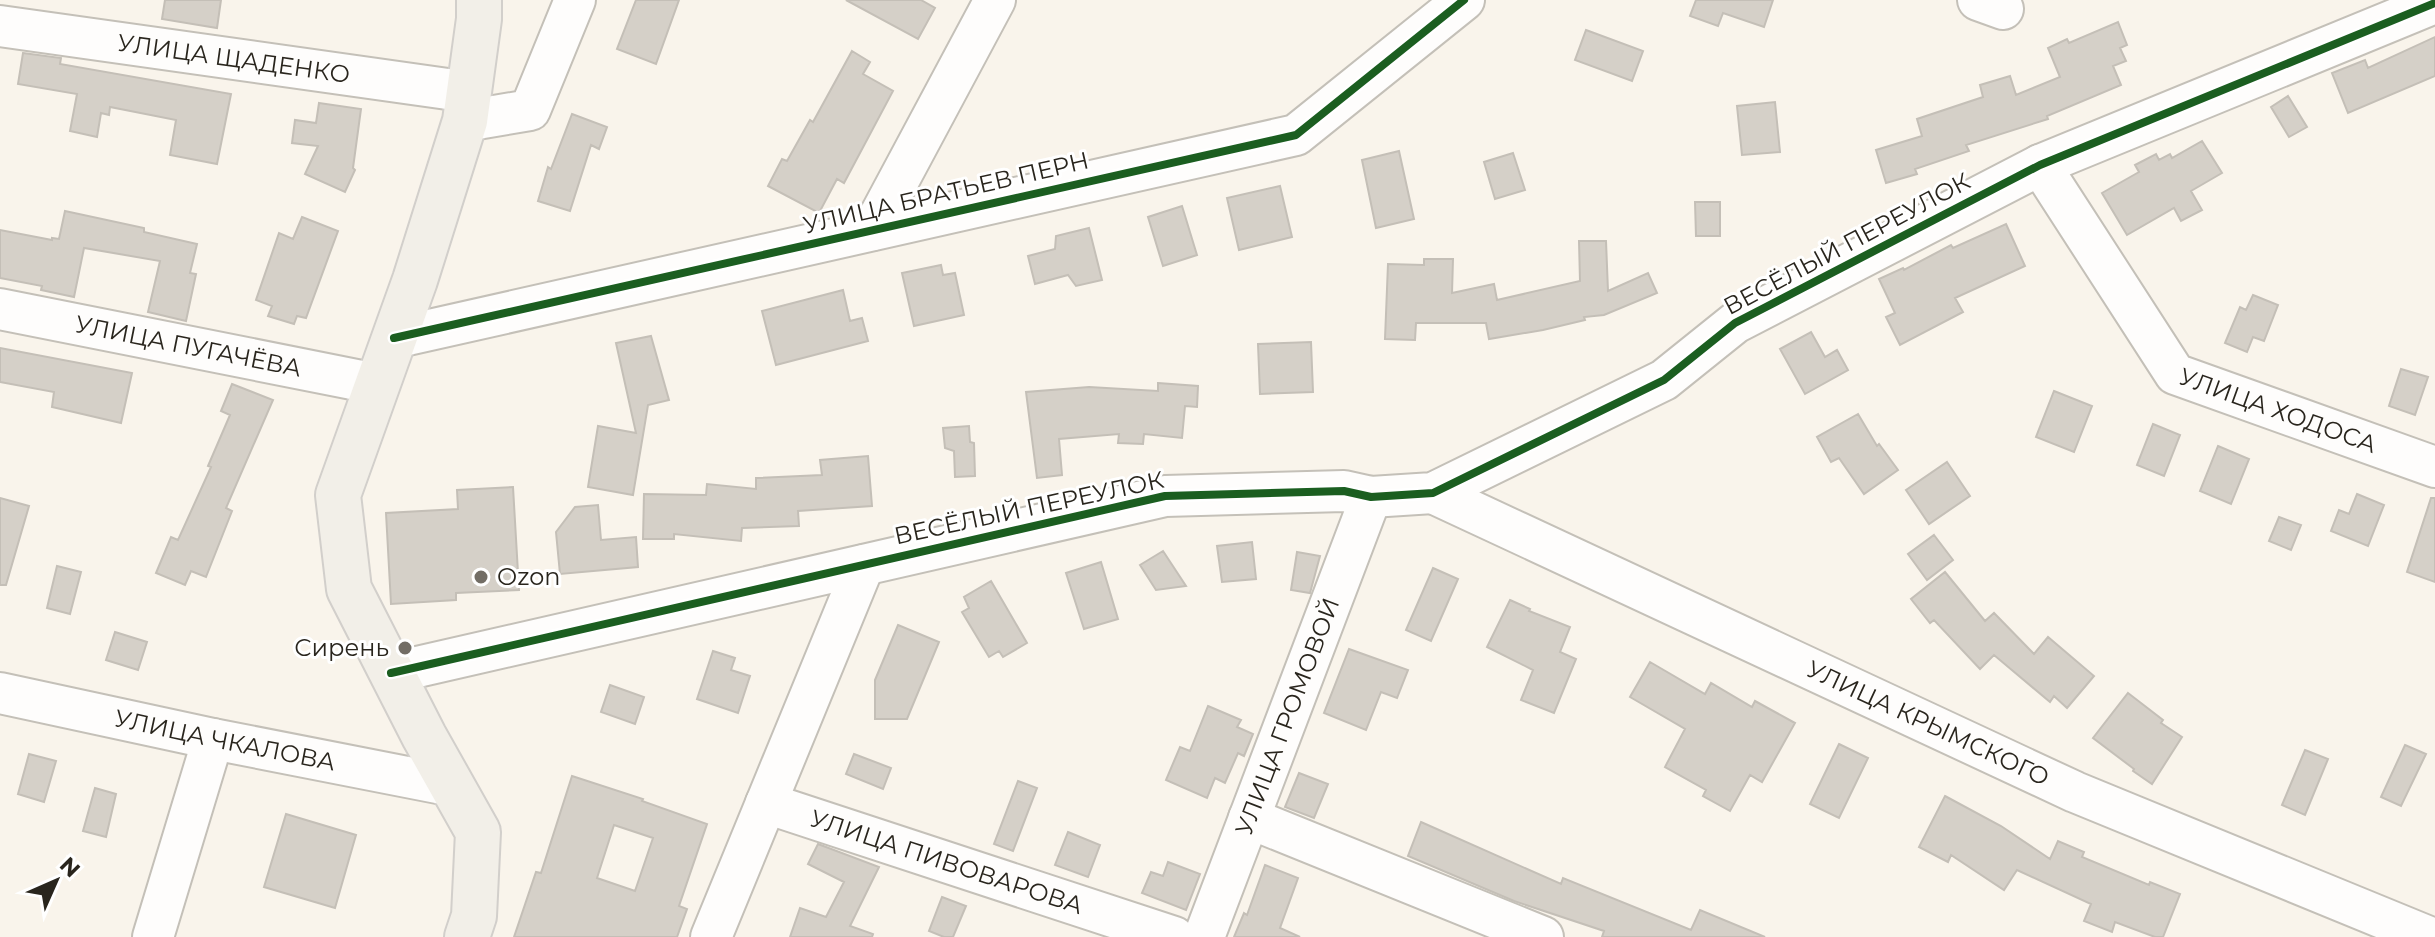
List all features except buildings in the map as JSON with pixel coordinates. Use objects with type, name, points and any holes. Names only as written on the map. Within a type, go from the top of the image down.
[{"type":"main road","points":[[467,937],[474,916],[478,832],[349,589],[338,495],[394,338],[467,107],[479,0]]},
{"type":"street","name":"УЛИЦА ЩАДЕНКО","points":[[0,26],[467,107],[530,110],[575,0]]},
{"type":"street","name":"УЛИЦА БРАТЬЕВ ПЕРН","points":[[872,230],[995,0]]},
{"type":"street","name":"УЛИЦА БРАТЬЕВ ПЕРН","points":[[394,338],[1296,135],[1464,0]]},
{"type":"street","name":"ВЕСЁЛЫЙ ПЕРЕУЛОК","points":[[391,673],[1165,496],[1344,491],[1371,497],[1433,493],[1664,380],[1735,323],[2040,165],[2378,13],[2435,3]]},
{"type":"street","name":"УЛИЦА ХОДОСА","points":[[2040,165],[2175,374],[2435,467]]},
{"type":"street","name":"УЛИЦА ПУГАЧЁВА","points":[[0,309],[377,384]]},
{"type":"street","name":"УЛИЦА КРЫМСКОГО","points":[[1433,493],[2075,792],[2429,937]]},
{"type":"street","name":"УЛИЦА ГРОМОВОЙ","points":[[1204,937],[1371,497]]},
{"type":"street","points":[[711,937],[864,565]]},
{"type":"street","name":"УЛИЦА ЧКАЛОВА","points":[[0,693],[453,786]]},
{"type":"street","points":[[153,937],[213,739]]},
{"type":"street","name":"УЛИЦА ПИВОВАРОВА","points":[[766,803],[1174,937]]},
{"type":"street","points":[[1249,818],[1543,937]]},
{"type":"cycle path","points":[[394,338],[1296,135],[1464,0]]},
{"type":"cycle path","points":[[391,673],[1165,496],[1344,491],[1371,497],[1433,493],[1664,380],[1735,323],[2040,165],[2435,3]]},
{"type":"place","name":"Ozon","points":[[481,577]]},
{"type":"place","name":"Сирень","points":[[405,648]]}]
